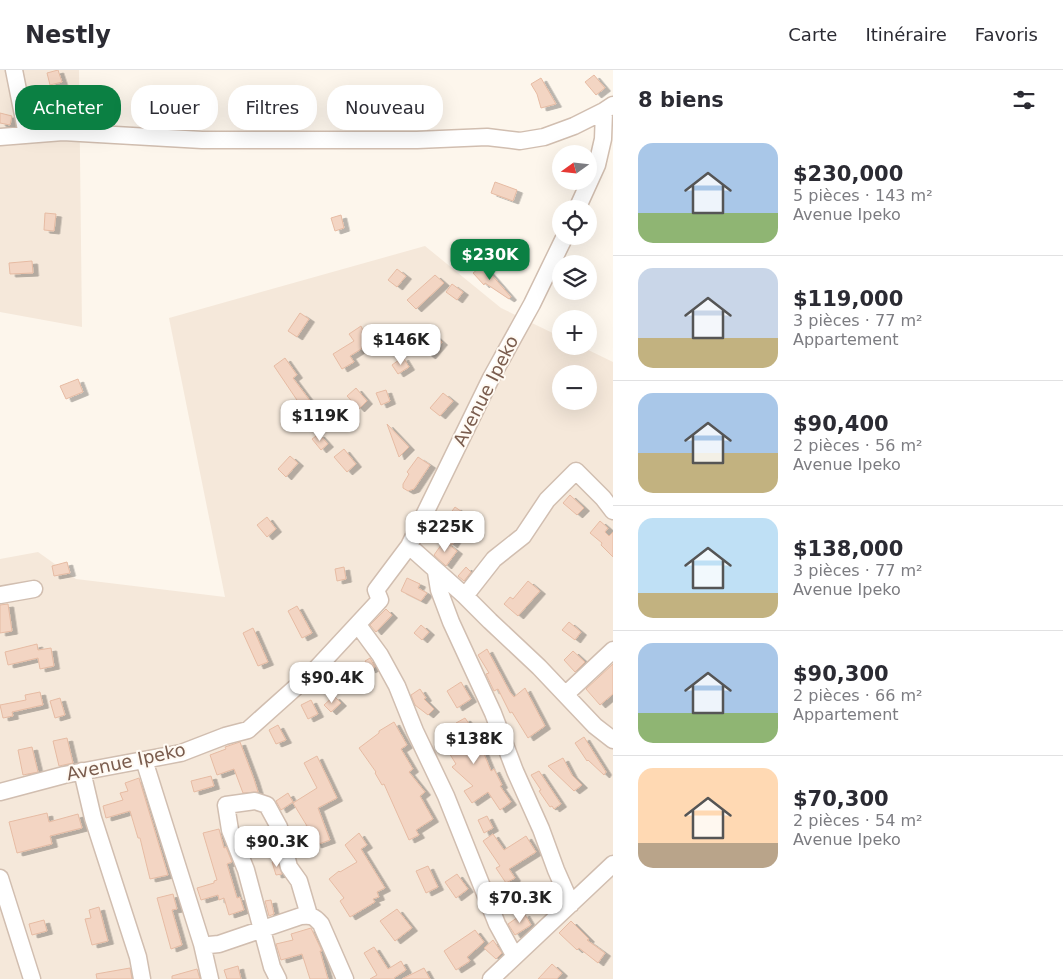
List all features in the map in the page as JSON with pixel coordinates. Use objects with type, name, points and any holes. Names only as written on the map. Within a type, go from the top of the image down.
[{"type":"street","points":[[14,70],[27,135]]},
{"type":"street","points":[[0,137],[63,132],[202,140],[417,140],[487,137],[520,141],[544,137],[574,126],[609,108]]},
{"type":"street","points":[[581,200],[597,165],[609,108]]},
{"type":"street","name":"Avenue Ipeko","points":[[0,792],[82,771],[181,753],[248,730],[315,670],[380,600],[376,590],[409,546],[491,378],[532,304],[561,245]]},
{"type":"street","points":[[466,596],[494,559],[523,536],[547,500],[576,471],[613,511]]},
{"type":"street","points":[[409,546],[436,572],[466,596],[566,694],[595,726],[613,740]]},
{"type":"street","points":[[436,572],[439,590],[451,622],[493,713],[515,771],[571,904]]},
{"type":"street","points":[[0,595],[34,589]]},
{"type":"street","points":[[358,625],[380,655],[397,686],[415,731],[446,796],[496,924],[514,955]]},
{"type":"street","points":[[566,694],[613,650]]},
{"type":"street","points":[[144,760],[202,944],[210,979]]},
{"type":"street","points":[[82,771],[93,818],[138,956],[142,979]]},
{"type":"street","points":[[278,979],[272,967],[246,870],[230,830],[226,805],[255,801],[267,805],[279,827],[289,867],[298,881],[310,915]]},
{"type":"street","points":[[491,979],[514,955],[613,864]]},
{"type":"street","points":[[0,878],[32,979]]},
{"type":"street","points":[[202,944],[219,944],[300,916],[310,915],[315,917],[321,924],[346,979]]},
{"type":"shaded area","points":[[0,70],[79,70],[79,85],[15,85],[15,130],[80,130],[82,327],[0,312]]},
{"type":"shaded area","points":[[425,246],[501,308],[552,333],[552,355],[597,354],[613,362],[613,979],[0,979],[0,559],[38,552],[76,579],[225,597],[169,318]]},
{"type":"building","points":[[58,70],[62,82],[50,85],[47,73]]},
{"type":"building","points":[[594,75],[605,88],[596,95],[585,82]]},
{"type":"building","points":[[541,78],[556,104],[541,108],[537,94],[531,84]]},
{"type":"building","points":[[0,113],[12,116],[10,125],[0,123]]},
{"type":"building","points":[[495,182],[517,190],[513,201],[491,193]]},
{"type":"building","points":[[45,213],[56,214],[54,231],[44,230]]},
{"type":"building","points":[[341,215],[344,228],[335,231],[331,218]]},
{"type":"building","points":[[32,261],[33,273],[10,274],[9,263]]},
{"type":"building","points":[[483,265],[511,297],[509,299],[485,283],[484,285],[473,273]]},
{"type":"building","points":[[397,269],[406,276],[397,287],[388,280]]},
{"type":"building","points":[[435,275],[444,283],[416,309],[407,300]]},
{"type":"building","points":[[452,284],[463,292],[457,300],[446,292]]},
{"type":"building","points":[[300,313],[309,319],[297,337],[288,331]]},
{"type":"building","points":[[361,326],[369,344],[350,356],[354,362],[342,369],[333,354],[354,341],[349,334]]},
{"type":"building","points":[[433,334],[442,342],[430,356],[420,348]]},
{"type":"building","points":[[403,357],[409,367],[398,374],[392,365]]},
{"type":"building","points":[[285,358],[297,375],[293,378],[311,402],[303,409],[274,366]]},
{"type":"building","points":[[78,379],[83,392],[66,399],[60,386]]},
{"type":"building","points":[[356,388],[367,401],[359,409],[347,396]]},
{"type":"building","points":[[386,390],[390,401],[381,405],[376,393]]},
{"type":"building","points":[[443,393],[453,401],[440,416],[430,408]]},
{"type":"building","points":[[387,424],[409,447],[399,457]]},
{"type":"building","points":[[319,434],[328,444],[321,450],[312,439]]},
{"type":"building","points":[[344,449],[356,464],[347,472],[334,457]]},
{"type":"building","points":[[290,456],[298,463],[286,477],[278,469]]},
{"type":"building","points":[[418,457],[430,465],[414,489],[408,491],[403,488],[403,484],[409,474],[407,472]]},
{"type":"building","points":[[570,495],[584,508],[577,515],[563,503]]},
{"type":"building","points":[[455,507],[468,516],[455,536],[457,537],[452,545],[432,529],[438,522],[442,525]]},
{"type":"building","points":[[267,517],[276,529],[267,537],[257,525]]},
{"type":"building","points":[[600,521],[608,528],[605,532],[609,536],[613,532],[613,557],[601,545],[602,543],[590,533]]},
{"type":"building","points":[[444,541],[457,551],[446,566],[434,555]]},
{"type":"building","points":[[67,562],[70,573],[54,576],[52,566]]},
{"type":"building","points":[[344,567],[346,579],[337,581],[335,569]]},
{"type":"building","points":[[466,567],[471,572],[464,581],[458,576]]},
{"type":"building","points":[[407,578],[420,584],[418,588],[427,593],[421,601],[401,591]]},
{"type":"building","points":[[528,581],[540,591],[518,616],[504,604],[510,597],[513,599]]},
{"type":"building","points":[[8,604],[12,631],[0,633],[0,605]]},
{"type":"building","points":[[297,606],[312,633],[302,638],[288,611]]},
{"type":"building","points":[[386,609],[392,615],[376,632],[370,625]]},
{"type":"building","points":[[569,622],[581,632],[575,640],[562,630]]},
{"type":"building","points":[[421,625],[429,632],[422,640],[414,633]]},
{"type":"building","points":[[253,628],[268,662],[258,666],[243,633]]},
{"type":"building","points":[[37,644],[38,650],[51,648],[54,666],[40,669],[38,658],[8,665],[5,652]]},
{"type":"building","points":[[487,649],[510,692],[514,697],[525,688],[545,726],[528,738],[512,712],[510,713],[498,689],[494,691],[486,674],[489,673],[478,655]]},
{"type":"building","points":[[573,651],[585,662],[575,672],[564,660]]},
{"type":"building","points":[[370,658],[375,667],[370,670],[365,661]]},
{"type":"building","points":[[613,664],[613,694],[600,705],[586,689]]},
{"type":"building","points":[[461,682],[471,699],[457,708],[447,691]]},
{"type":"building","points":[[420,689],[426,698],[424,699],[434,709],[428,715],[415,705],[411,695]]},
{"type":"building","points":[[40,692],[43,705],[12,712],[13,716],[3,718],[0,705],[26,700],[25,695]]},
{"type":"building","points":[[334,696],[341,703],[331,712],[324,705]]},
{"type":"building","points":[[60,698],[65,715],[55,718],[50,701]]},
{"type":"building","points":[[311,700],[318,714],[308,719],[301,705]]},
{"type":"building","points":[[465,718],[476,734],[491,771],[494,769],[502,785],[500,786],[511,802],[500,810],[488,792],[472,803],[464,791],[473,786],[452,767],[456,764],[441,740],[460,728],[456,723]]},
{"type":"building","points":[[394,722],[407,745],[401,749],[413,769],[409,772],[425,792],[420,796],[433,819],[416,830],[419,835],[409,840],[384,784],[382,785],[376,772],[359,748],[379,733],[379,731]]},
{"type":"building","points":[[278,725],[286,740],[276,744],[269,730]]},
{"type":"building","points":[[584,737],[606,772],[604,775],[587,761],[575,743]]},
{"type":"building","points":[[67,738],[73,763],[59,766],[53,741]]},
{"type":"building","points":[[240,742],[258,792],[243,793],[234,769],[217,775],[210,755]]},
{"type":"building","points":[[32,747],[38,772],[23,775],[18,750]]},
{"type":"building","points":[[317,756],[337,798],[318,808],[330,840],[316,845],[312,834],[307,836],[303,827],[307,826],[293,803],[317,788],[304,763]]},
{"type":"building","points":[[563,758],[572,775],[582,785],[574,791],[548,766]]},
{"type":"building","points":[[539,771],[561,804],[554,809],[552,806],[550,807],[539,791],[541,790],[531,775]]},
{"type":"building","points":[[211,776],[214,786],[194,792],[191,781]]},
{"type":"building","points":[[139,778],[168,875],[150,879],[140,838],[138,838],[130,811],[106,818],[103,806],[123,800],[120,793],[128,791],[125,783]]},
{"type":"building","points":[[288,793],[293,802],[281,810],[276,801]]},
{"type":"building","points":[[47,813],[49,822],[78,814],[82,828],[50,836],[52,844],[17,853],[9,822]]},
{"type":"building","points":[[487,816],[493,828],[484,833],[478,820]]},
{"type":"building","points":[[219,829],[224,848],[226,847],[232,862],[227,864],[237,898],[240,897],[244,910],[229,915],[224,898],[219,900],[218,895],[201,900],[197,888],[214,883],[217,880],[203,833]]},
{"type":"building","points":[[269,830],[274,850],[263,853],[257,834]]},
{"type":"building","points":[[359,833],[367,845],[361,849],[385,888],[377,892],[379,897],[373,899],[375,902],[350,917],[340,901],[344,898],[329,879],[339,871],[357,862],[345,845]]},
{"type":"building","points":[[493,834],[504,850],[526,836],[536,852],[509,869],[515,878],[506,883],[496,868],[500,866],[483,841]]},
{"type":"building","points":[[277,860],[282,874],[276,875],[272,862]]},
{"type":"building","points":[[428,866],[438,887],[426,893],[416,871]]},
{"type":"building","points":[[457,874],[468,889],[456,898],[445,882]]},
{"type":"building","points":[[514,883],[528,904],[519,910],[505,889]]},
{"type":"building","points":[[173,894],[177,909],[172,910],[182,945],[171,949],[157,898]]},
{"type":"building","points":[[271,900],[274,914],[269,916],[265,901]]},
{"type":"building","points":[[99,907],[108,941],[92,945],[85,919],[91,918],[89,910]]},
{"type":"building","points":[[397,909],[412,928],[395,941],[380,921]]},
{"type":"building","points":[[524,913],[531,925],[515,935],[508,924]]},
{"type":"building","points":[[44,920],[47,931],[32,935],[29,924]]},
{"type":"building","points":[[571,921],[589,939],[587,940],[605,953],[598,963],[579,948],[577,950],[559,933]]},
{"type":"building","points":[[311,928],[322,951],[320,951],[328,979],[310,979],[302,954],[281,960],[276,944],[293,940],[291,934]]},
{"type":"building","points":[[475,930],[484,942],[467,957],[470,961],[456,970],[444,951]]},
{"type":"building","points":[[493,940],[502,953],[496,959],[484,948]]},
{"type":"building","points":[[374,947],[388,969],[401,961],[406,970],[395,979],[370,979],[377,975],[364,953]]},
{"type":"building","points":[[552,964],[562,973],[557,979],[538,979]]},
{"type":"building","points":[[238,966],[241,979],[227,979],[224,970]]},
{"type":"building","points":[[130,968],[132,979],[97,979],[96,974]]},
{"type":"building","points":[[424,968],[430,979],[402,979]]},
{"type":"building","points":[[197,969],[200,979],[172,979],[172,976]]}]
